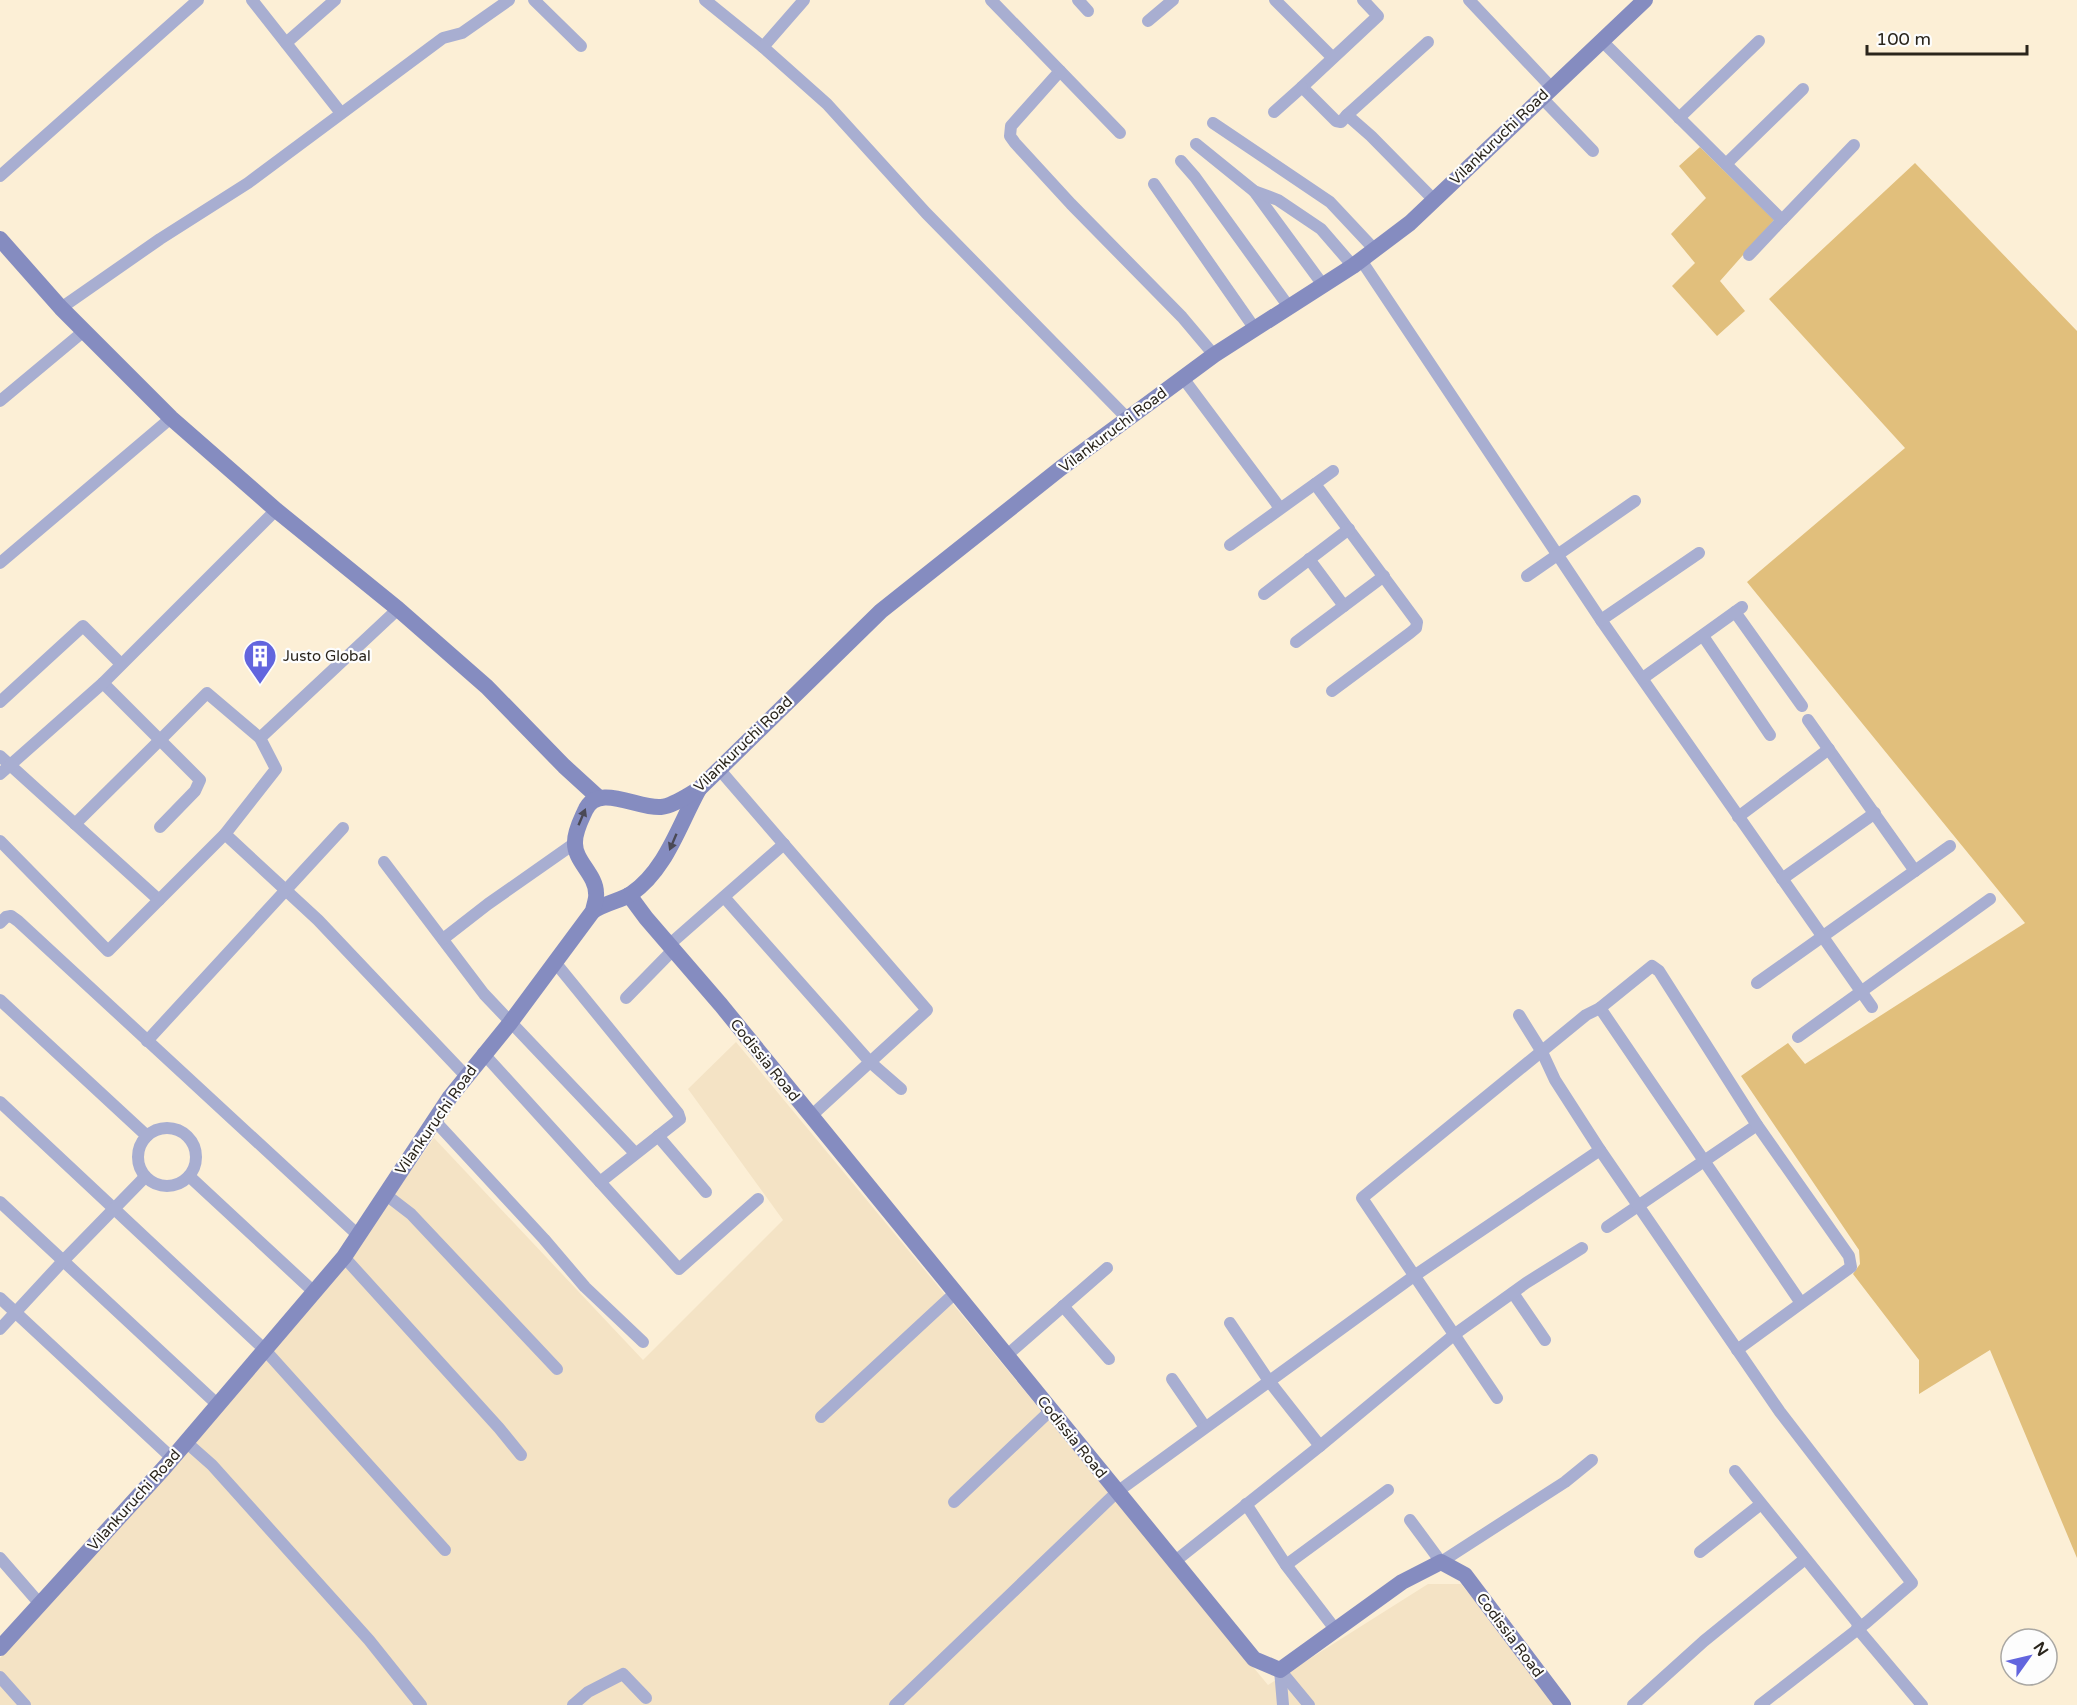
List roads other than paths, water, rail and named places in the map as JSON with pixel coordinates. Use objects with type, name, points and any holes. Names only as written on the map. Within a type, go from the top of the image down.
[{"type":"main road","name":"Vilankuruchi Road","points":[[599,798],[617,798],[645,807],[664,807],[699,789],[881,611],[1061,468],[1214,355],[1375,250],[1434,200],[1645,0]]},
{"type":"main road","points":[[0,239],[61,308],[171,418],[276,510],[398,609],[487,687],[564,766],[599,798],[588,804],[579,825],[575,843],[579,858],[591,876],[597,892],[593,911]]},
{"type":"main road","points":[[593,911],[606,903],[629,895],[649,879],[671,849],[679,825],[699,789]]},
{"type":"main road","name":"Codissia Road","points":[[629,895],[1254,1659],[1280,1670]]},
{"type":"main road","name":"Vilankuruchi Road","points":[[1,1646],[172,1458],[344,1257],[466,1076],[510,1023],[593,911]]},
{"type":"main road","points":[[1280,1670],[1402,1582],[1441,1562]]},
{"type":"main road","name":"Codissia Road","points":[[1441,1562],[1465,1575],[1563,1705]]},
{"type":"street","points":[[0,176],[198,0]]},
{"type":"street","points":[[252,0],[341,113]]},
{"type":"street","points":[[286,43],[335,0]]},
{"type":"street","points":[[61,308],[160,239],[248,183],[443,38],[462,33],[509,0]]},
{"type":"street","points":[[534,0],[581,46]]},
{"type":"street","points":[[705,0],[827,104],[926,213],[1128,418]]},
{"type":"street","points":[[762,47],[804,0]]},
{"type":"street","points":[[991,0],[1120,133]]},
{"type":"street","points":[[1078,0],[1088,11]]},
{"type":"street","points":[[1148,21],[1173,0]]},
{"type":"street","points":[[1275,0],[1332,57]]},
{"type":"street","points":[[1274,112],[1378,16],[1364,0]]},
{"type":"street","points":[[1469,0],[1593,151]]},
{"type":"street","points":[[1602,41],[1782,220]]},
{"type":"street","points":[[1679,118],[1759,41]]},
{"type":"street","points":[[1302,87],[1336,121],[1341,122],[1428,42]]},
{"type":"street","points":[[1060,71],[1011,126],[1010,136],[1071,204],[1182,317],[1214,355]]},
{"type":"street","points":[[1726,164],[1803,89]]},
{"type":"street","points":[[1347,115],[1434,200]]},
{"type":"street","points":[[1213,123],[1330,202],[1375,250]]},
{"type":"street","points":[[1196,144],[1254,191],[1323,285]]},
{"type":"street","points":[[1749,255],[1854,146]]},
{"type":"street","points":[[1181,161],[1289,307]]},
{"type":"street","points":[[1154,184],[1255,329]]},
{"type":"street","points":[[1254,191],[1278,200],[1321,229],[1357,263],[1601,620],[1872,1007]]},
{"type":"street","points":[[0,401],[84,331]]},
{"type":"street","points":[[1183,378],[1280,507]]},
{"type":"street","points":[[0,563],[171,418]]},
{"type":"street","points":[[1230,545],[1333,471]]},
{"type":"street","points":[[1315,483],[1417,622],[1416,628],[1332,691]]},
{"type":"street","points":[[1527,576],[1635,501]]},
{"type":"street","points":[[159,900],[75,824],[3,765],[103,683],[276,510]]},
{"type":"street","points":[[1264,594],[1349,529]]},
{"type":"street","points":[[1601,620],[1700,553]]},
{"type":"street","points":[[1309,559],[1344,606]]},
{"type":"street","points":[[1296,642],[1384,576]]},
{"type":"street","points":[[260,738],[398,609]]},
{"type":"street","points":[[1643,678],[1739,610],[1802,706]]},
{"type":"street","points":[[0,702],[83,626],[122,664]]},
{"type":"street","points":[[1703,636],[1770,735]]},
{"type":"street","points":[[103,683],[200,780],[195,791],[160,827]]},
{"type":"street","points":[[0,841],[108,951],[225,834],[276,770],[260,738],[207,693],[75,824]]},
{"type":"street","points":[[1808,720],[1915,871]]},
{"type":"street","points":[[1738,817],[1829,749]]},
{"type":"street","points":[[719,769],[927,1010],[811,1116]]},
{"type":"street","points":[[1782,879],[1875,813]]},
{"type":"street","points":[[147,1041],[342,828]]},
{"type":"street","points":[[225,834],[318,920],[466,1076]]},
{"type":"street","points":[[443,939],[488,904],[575,843]]},
{"type":"street","points":[[626,998],[672,946],[784,844]]},
{"type":"street","points":[[1757,983],[1950,846]]},
{"type":"street","points":[[384,862],[484,994],[635,1153]]},
{"type":"street","points":[[724,897],[870,1062],[901,1089]]},
{"type":"street","points":[[1798,1037],[1990,899]]},
{"type":"street","points":[[0,923],[6,917],[11,916],[18,921],[358,1235]]},
{"type":"street","points":[[554,962],[678,1113],[680,1119],[600,1182]]},
{"type":"street","points":[[1497,1398],[1362,1198],[1586,1015],[1600,1008],[1652,966],[1659,971],[1757,1125],[1849,1256],[1851,1266],[1737,1350]]},
{"type":"street","points":[[0,1000],[147,1136]]},
{"type":"street","points":[[1600,1008],[1801,1303]]},
{"type":"street","points":[[1519,1015],[1542,1052],[1555,1080],[1638,1207],[1780,1412],[1912,1583],[1760,1705]]},
{"type":"street","points":[[483,1053],[679,1269],[758,1199]]},
{"type":"street","points":[[0,1102],[265,1350],[445,1550]]},
{"type":"street","points":[[435,1121],[585,1287],[643,1342]]},
{"type":"street","points":[[1607,1227],[1757,1125]]},
{"type":"street","points":[[164,1128],[183,1133],[190,1140],[196,1158],[194,1168],[181,1183],[162,1186],[145,1177],[140,1169],[138,1152],[147,1136],[164,1128]]},
{"type":"street","points":[[657,1136],[706,1192]]},
{"type":"street","points":[[895,1705],[1117,1492],[1414,1276],[1600,1150]]},
{"type":"street","points":[[189,1176],[314,1292]]},
{"type":"street","points":[[0,1329],[145,1177]]},
{"type":"street","points":[[386,1194],[411,1214],[557,1369]]},
{"type":"street","points":[[0,1202],[218,1405]]},
{"type":"street","points":[[1174,1562],[1320,1446],[1455,1334],[1582,1248]]},
{"type":"street","points":[[344,1257],[521,1455]]},
{"type":"street","points":[[1006,1356],[1107,1268]]},
{"type":"street","points":[[821,1416],[955,1293]]},
{"type":"street","points":[[1513,1293],[1545,1340]]},
{"type":"street","points":[[0,1298],[172,1458]]},
{"type":"street","points":[[1063,1306],[1109,1359]]},
{"type":"street","points":[[1230,1323],[1269,1381],[1320,1446]]},
{"type":"street","points":[[1172,1379],[1205,1426]]},
{"type":"street","points":[[954,1502],[1050,1411]]},
{"type":"street","points":[[186,1442],[212,1465],[369,1640],[421,1705]]},
{"type":"street","points":[[1410,1520],[1441,1562],[1565,1482],[1592,1460]]},
{"type":"street","points":[[1734,1471],[1922,1705]]},
{"type":"street","points":[[1286,1565],[1388,1490]]},
{"type":"street","points":[[1246,1504],[1286,1565],[1335,1629]]},
{"type":"street","points":[[1700,1552],[1761,1504]]},
{"type":"street","points":[[0,1558],[40,1604]]},
{"type":"street","points":[[1633,1705],[1704,1641],[1806,1559]]},
{"type":"street","points":[[1280,1670],[1283,1705]]},
{"type":"street","points":[[1280,1670],[1309,1705]]},
{"type":"street","points":[[573,1705],[588,1692],[623,1674],[646,1698]]},
{"type":"street","points":[[0,1677],[25,1705]]},
{"type":"place","name":"Justo Global","points":[[260,685]]}]
